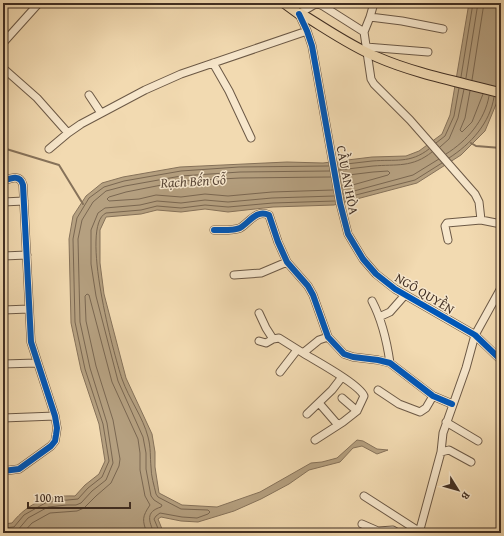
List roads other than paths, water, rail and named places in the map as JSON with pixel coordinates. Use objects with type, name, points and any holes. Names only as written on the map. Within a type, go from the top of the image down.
[{"type":"main road","points":[[284,3],[299,13],[367,50],[403,67],[501,93]]},
{"type":"street","points":[[3,43],[39,3]]},
{"type":"street","points":[[299,13],[317,3],[364,32]]},
{"type":"street","points":[[374,3],[364,32],[371,79],[374,84],[426,138],[475,194],[479,202],[481,220]]},
{"type":"street","name":"CẦU AN HÒA","points":[[299,13],[308,30],[312,46],[340,203],[348,234]]},
{"type":"street","points":[[370,17],[402,21],[442,29]]},
{"type":"street","points":[[49,149],[68,133],[101,113],[145,90],[180,74],[308,30]]},
{"type":"street","points":[[367,50],[428,52]]},
{"type":"street","points":[[213,63],[229,91],[251,138]]},
{"type":"street","points":[[3,68],[37,98],[68,133]]},
{"type":"street","points":[[89,95],[101,113]]},
{"type":"street","points":[[3,182],[15,177],[20,179],[23,185],[30,342],[55,416],[56,435],[55,441],[51,446],[19,469],[3,471]]},
{"type":"street","points":[[3,202],[24,201]]},
{"type":"street","points":[[214,230],[240,228],[253,217],[267,214],[269,215],[278,242],[287,262],[308,286],[317,304],[328,337],[344,354],[390,363],[433,396],[452,404]]},
{"type":"street","points":[[448,240],[445,226],[447,223],[481,220],[501,224]]},
{"type":"street","name":"NGÔ QUYỀN","points":[[348,234],[363,259],[376,274],[395,289],[475,335],[501,360]]},
{"type":"street","points":[[3,256],[27,255]]},
{"type":"street","points":[[234,276],[261,273],[287,262]]},
{"type":"street","points":[[364,496],[419,533],[441,452],[442,433],[466,368],[475,335],[501,288]]},
{"type":"street","points":[[379,317],[390,312],[405,295]]},
{"type":"street","points":[[372,301],[379,317],[388,346],[390,363]]},
{"type":"street","points":[[3,310],[29,309]]},
{"type":"street","points":[[259,313],[272,338]]},
{"type":"street","points":[[280,372],[300,351],[319,340],[328,337]]},
{"type":"street","points":[[260,341],[266,343],[272,338],[279,338],[342,377],[362,392],[364,396],[357,411],[315,440]]},
{"type":"street","points":[[3,364],[37,363]]},
{"type":"street","points":[[306,414],[332,390],[342,377]]},
{"type":"street","points":[[378,390],[398,404],[420,412],[423,411],[433,396]]},
{"type":"street","points":[[342,398],[357,411]]},
{"type":"street","points":[[318,403],[338,425]]},
{"type":"street","points":[[3,418],[55,416]]},
{"type":"street","points":[[446,422],[478,441]]},
{"type":"street","points":[[441,452],[449,450],[471,462]]},
{"type":"street","points":[[362,524],[378,531],[393,530],[398,533]]},
{"type":"water","name":"Rạch Bến Gỗ","points":[[469,3],[501,3],[501,81],[497,102],[485,131],[461,155],[417,183],[334,205],[273,207],[228,212],[205,209],[181,212],[157,210],[141,214],[106,217],[100,230],[100,263],[104,294],[126,378],[152,434],[159,493],[182,505],[217,507],[260,492],[311,463],[337,458],[357,440],[363,441],[377,449],[388,450],[377,454],[362,446],[353,448],[340,462],[309,470],[289,484],[261,499],[234,511],[198,522],[181,521],[161,517],[158,519],[162,529],[166,533],[3,533],[3,524],[12,523],[32,505],[40,501],[56,497],[75,496],[85,485],[99,474],[105,461],[99,424],[81,370],[71,323],[69,239],[73,216],[86,196],[102,183],[123,177],[180,167],[287,162],[323,163],[372,157],[406,156],[419,151],[442,134],[450,115]]},
{"type":"waterway","points":[[471,143],[476,146],[501,148]]},
{"type":"waterway","points":[[3,148],[59,165],[83,204]]}]
